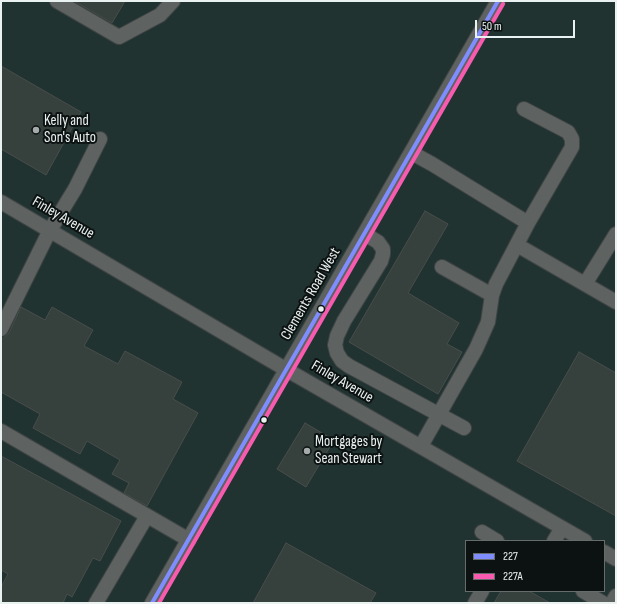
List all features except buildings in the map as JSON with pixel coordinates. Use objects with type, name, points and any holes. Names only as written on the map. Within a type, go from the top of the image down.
[{"type":"street","points":[[57,1],[119,37],[160,15],[173,1]]},
{"type":"street","name":"Clements Road West","points":[[152,603],[498,1]]},
{"type":"street","points":[[421,446],[476,349],[488,322],[492,295],[528,223],[572,147],[572,139],[568,132],[524,109]]},
{"type":"street","points":[[1,328],[50,230],[75,189],[100,140]]},
{"type":"street","points":[[412,153],[528,223]]},
{"type":"street","name":"Finley Avenue","points":[[1,202],[287,370],[583,540]]},
{"type":"street","points":[[365,234],[378,242],[383,249],[383,254],[381,261],[344,321],[337,336],[335,345],[337,353],[342,361],[350,366],[464,428]]},
{"type":"street","points":[[585,284],[616,234]]},
{"type":"street","points":[[517,245],[616,302]]},
{"type":"street","points":[[442,267],[492,295]]},
{"type":"street","points":[[1,431],[189,540]]},
{"type":"street","points":[[96,603],[147,516]]},
{"type":"street","points":[[555,540],[562,528]]},
{"type":"street","points":[[482,532],[495,540]]},
{"type":"street","points":[[605,553],[616,559]]},
{"type":"street","points":[[475,603],[481,592]]},
{"type":"street","points":[[585,592],[603,603]]},
{"type":"street","points":[[612,603],[616,596]]},
{"type":"shaded area","points":[[1,1],[616,1],[616,603],[1,603]]},
{"type":"transit line","name":"227","points":[[152,603],[498,1]]},
{"type":"transit line","name":"227A","points":[[159,603],[503,4]]},
{"type":"place","name":"Kelly and Son's Auto","points":[[36,130]]},
{"type":"place","name":"Mortgages by Sean Stewart","points":[[307,451]]}]
